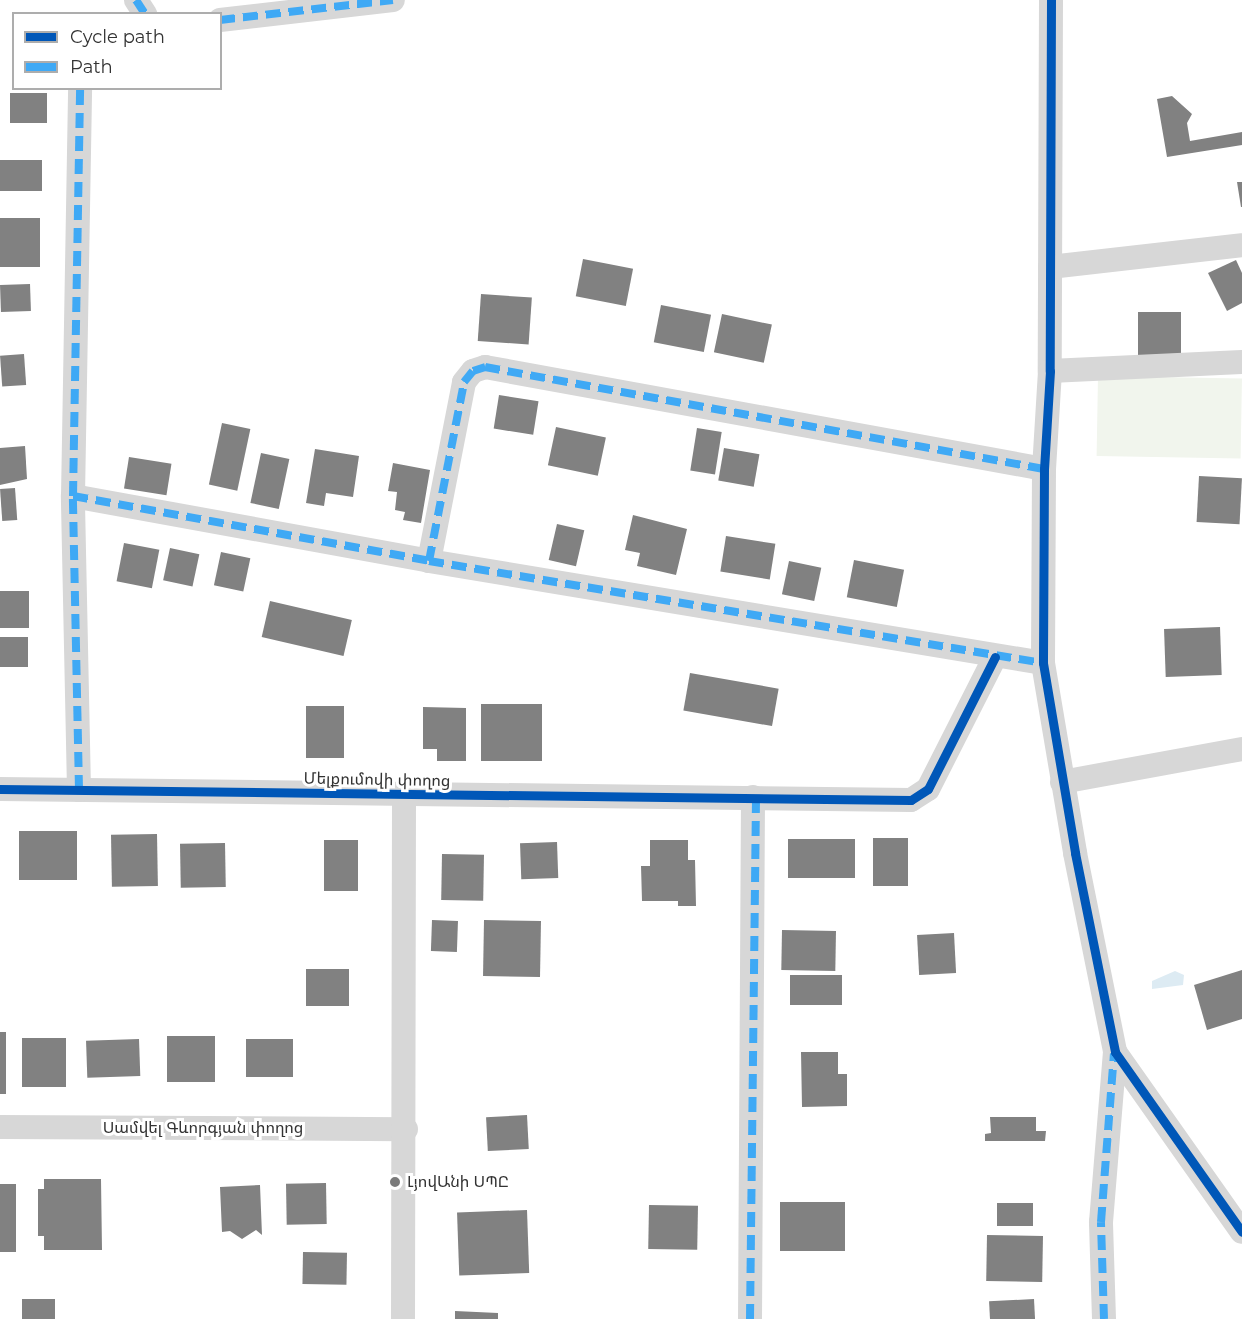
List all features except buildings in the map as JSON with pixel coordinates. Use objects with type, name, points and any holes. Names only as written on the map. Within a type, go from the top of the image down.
[{"type":"street","points":[[222,20],[393,0]]},
{"type":"street","points":[[1051,0],[1050,371],[1044,470],[1043,663],[1062,782],[1114,1052],[1101,1222],[1104,1319]]},
{"type":"street","points":[[79,790],[74,496],[80,90]]},
{"type":"street","points":[[1050,267],[1242,245]]},
{"type":"street","points":[[1050,371],[1242,362]]},
{"type":"street","points":[[429,561],[464,382],[473,371],[485,367],[1044,470]]},
{"type":"street","points":[[74,496],[429,561],[995,657],[1043,663]]},
{"type":"street","name":"Մելքումովի փողոց","points":[[0,789],[911,800],[928,789],[995,657]]},
{"type":"street","points":[[1062,782],[1242,749]]},
{"type":"street","points":[[403,1319],[406,1129],[404,795]]},
{"type":"street","points":[[750,1319],[753,797]]},
{"type":"street","points":[[1114,1052],[1242,1232]]},
{"type":"street","name":"Սամվել Գևորգյան փողոց","points":[[0,1127],[406,1129]]},
{"type":"shaded area","points":[[1098,376],[1242,379],[1241,459],[1097,456]]},
{"type":"shaded area","points":[[1175,971],[1184,975],[1183,985],[1152,989],[1152,981]]},
{"type":"marked path","points":[[136,0],[144,12]]},
{"type":"marked path","points":[[222,20],[393,0]]},
{"type":"marked path","points":[[79,790],[73,496],[80,90]]},
{"type":"marked path","points":[[429,561],[464,382],[473,371],[485,367],[1044,469]]},
{"type":"marked path","points":[[73,496],[429,561],[1043,663]]},
{"type":"marked path","points":[[750,1319],[756,797]]},
{"type":"marked path","points":[[1104,1319],[1101,1222],[1114,1053]]},
{"type":"cycle path","points":[[1051,0],[1050,371],[1044,469],[1043,663],[1075,853],[1115,1052],[1242,1232]]},
{"type":"cycle path","points":[[0,789],[911,800],[928,789],[995,657]]},
{"type":"place","name":"ԼյովԱնի ՍՊԸ","points":[[395,1182]]}]
